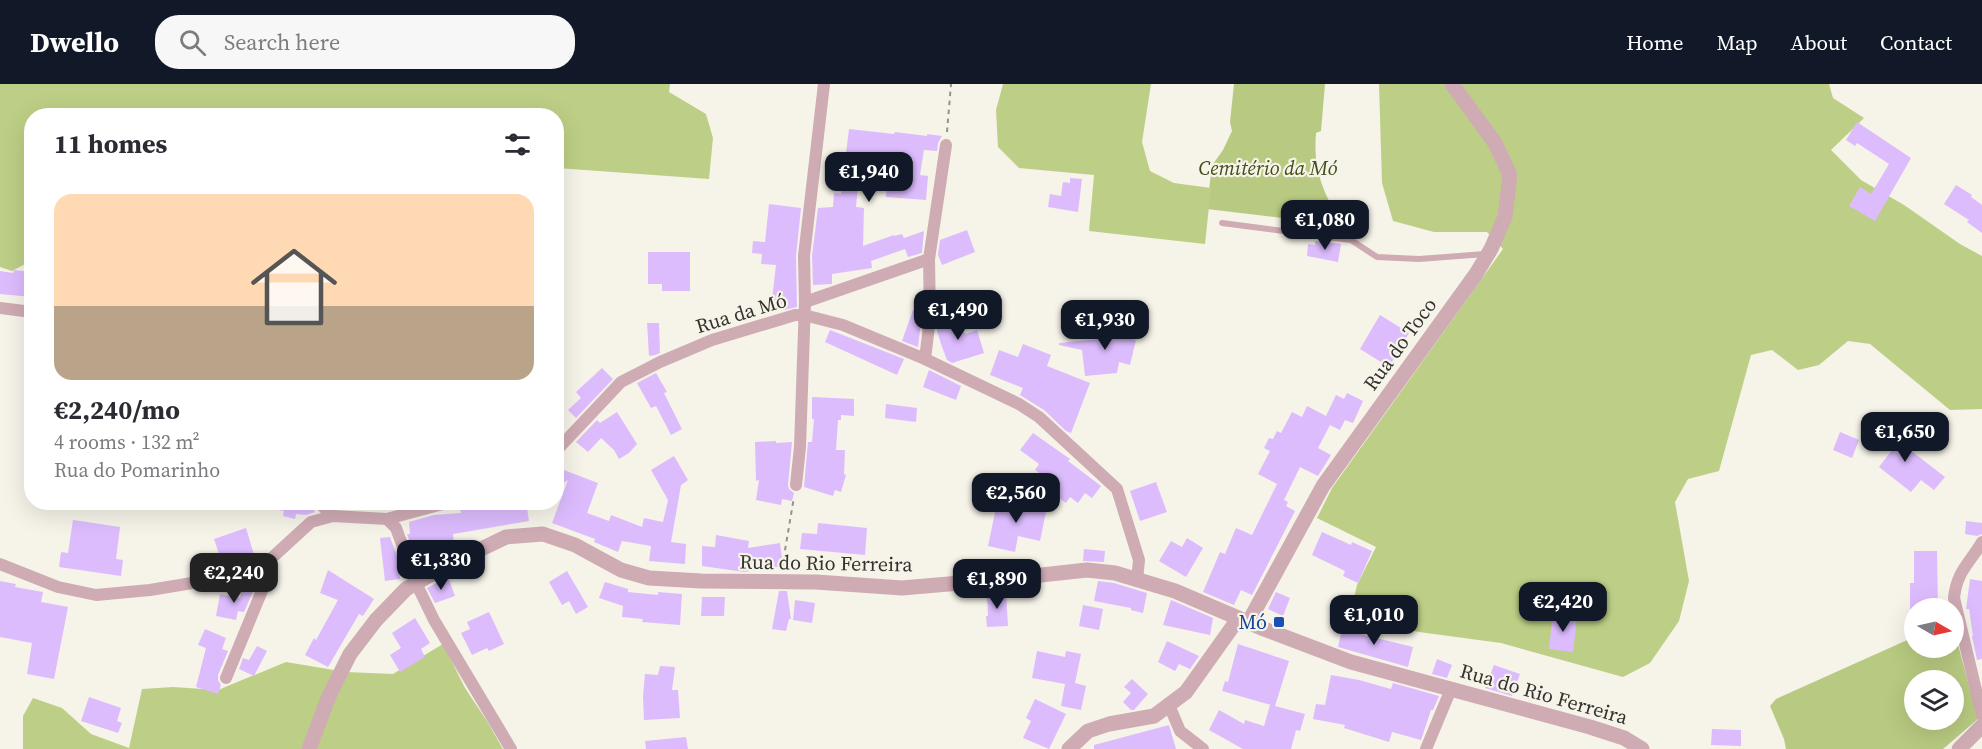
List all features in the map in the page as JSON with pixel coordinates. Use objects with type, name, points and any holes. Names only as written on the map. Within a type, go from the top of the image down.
[{"type":"street","points":[[796,485],[800,447],[806,302],[804,256],[824,84]]},
{"type":"street","name":"Rua do Toco","points":[[1069,749],[1088,730],[1154,716],[1186,692],[1243,621],[1323,486],[1489,254],[1505,217],[1510,175],[1496,143],[1452,84]]},
{"type":"street","points":[[925,359],[930,318],[929,259],[946,145]]},
{"type":"street","points":[[806,302],[929,259]]},
{"type":"street","points":[[0,308],[24,311]]},
{"type":"street","name":"Rua da Mó","points":[[564,443],[621,382],[660,362],[712,340],[795,315],[804,315],[843,325],[925,359],[1019,404],[1032,413],[1117,489],[1139,560],[1137,580]]},
{"type":"street","points":[[327,510],[333,516]]},
{"type":"street","points":[[0,564],[58,587],[96,595],[150,590],[228,577],[263,566],[311,522],[333,516],[387,519],[420,510]]},
{"type":"street","points":[[387,519],[396,528],[416,583],[434,620],[511,749]]},
{"type":"street","name":"Rua do Rio Ferreira","points":[[309,749],[329,696],[350,654],[376,620],[406,589],[506,537],[543,534],[575,545],[621,570],[649,578],[902,588],[1088,570],[1115,573],[1175,591],[1243,621],[1352,662],[1598,729],[1624,738],[1642,749]]},
{"type":"street","points":[[1982,542],[1955,582],[1954,598],[1982,715]]},
{"type":"street","points":[[226,678],[266,580],[263,566]]},
{"type":"street","points":[[1428,746],[1451,689]]},
{"type":"street","points":[[1168,705],[1180,731],[1203,749]]},
{"type":"street","points":[[1959,749],[1982,726]]},
{"type":"lane","points":[[1222,223],[1351,240],[1377,257],[1419,259],[1489,254]]},
{"type":"path","points":[[946,145],[951,84]]},
{"type":"path","points":[[779,582],[796,485]]},
{"type":"green space","points":[[0,84],[670,84],[669,92],[706,114],[713,138],[709,179],[564,169],[564,108],[24,108],[24,265],[12,271],[0,267]]},
{"type":"green space","points":[[1003,84],[1151,84],[1142,142],[1150,171],[1174,183],[1211,188],[1205,244],[1089,231],[1094,175],[1019,168],[998,147],[996,110]]},
{"type":"green space","name":"Cemitério da Mó","points":[[1234,84],[1325,84],[1321,131],[1316,133],[1316,158],[1325,192],[1343,225],[1207,209],[1213,164],[1232,131],[1230,122]]},
{"type":"green space","points":[[1379,84],[1829,84],[1833,98],[1864,118],[1831,150],[1861,180],[1982,256],[1982,409],[1950,410],[1870,344],[1848,341],[1819,365],[1798,370],[1772,350],[1751,355],[1719,471],[1688,479],[1675,502],[1689,581],[1679,621],[1650,663],[1623,677],[1501,643],[1419,632],[1350,615],[1357,585],[1376,547],[1317,518],[1332,488],[1503,249],[1487,232],[1434,232],[1393,221],[1382,183]]},
{"type":"green space","points":[[1904,641],[1904,658],[1962,658],[1978,719],[1943,749],[1786,749],[1770,706],[1776,699]]},
{"type":"green space","points":[[443,644],[465,688],[503,749],[23,749],[23,716],[33,698],[62,708],[91,734],[129,748],[142,689],[173,687],[218,690],[286,662],[346,672],[393,674]]},
{"type":"building","points":[[1857,122],[1911,158],[1875,221],[1849,206],[1860,187],[1871,194],[1889,164],[1857,143],[1855,146],[1846,140]]},
{"type":"building","points":[[849,129],[942,136],[937,151],[924,150],[920,175],[928,176],[926,200],[886,197],[888,169],[860,165],[856,207],[864,208],[863,246],[894,235],[902,234],[904,238],[924,231],[922,253],[908,257],[905,249],[871,261],[872,268],[832,274],[832,284],[813,285],[812,256],[818,208],[833,207],[834,193],[841,194]]},
{"type":"building","points":[[1070,178],[1082,179],[1078,212],[1048,207],[1050,194],[1061,196],[1063,182],[1070,183]]},
{"type":"building","points":[[1956,185],[1972,195],[1971,197],[1982,205],[1982,233],[1967,222],[1969,220],[1944,204]]},
{"type":"building","points":[[769,204],[801,208],[796,256],[797,307],[784,310],[771,308],[776,265],[761,264],[762,254],[752,253],[753,241],[765,242]]},
{"type":"building","points":[[967,230],[975,252],[942,265],[938,255],[940,240]]},
{"type":"building","points":[[1315,241],[1341,244],[1338,262],[1307,256],[1308,244],[1315,245]]},
{"type":"building","points":[[648,252],[690,252],[690,291],[662,291],[662,284],[648,284]]},
{"type":"building","points":[[14,270],[24,271],[24,296],[0,294],[0,271],[13,273]]},
{"type":"building","points":[[913,310],[922,313],[918,347],[902,341]]},
{"type":"building","points":[[1380,315],[1409,333],[1389,367],[1360,349]]},
{"type":"building","points":[[959,316],[965,334],[977,330],[984,353],[952,363],[947,360],[941,344],[937,331],[938,323]]},
{"type":"building","points":[[647,323],[659,323],[660,353],[649,356]]},
{"type":"building","points":[[1098,326],[1126,326],[1127,338],[1136,340],[1130,365],[1119,362],[1117,373],[1085,376],[1082,350],[1059,345],[1059,343],[1100,339]]},
{"type":"building","points":[[830,330],[904,359],[897,375],[825,342]]},
{"type":"building","points":[[1023,344],[1051,355],[1047,366],[1090,383],[1071,433],[1044,410],[1020,395],[1023,388],[990,375],[999,350],[1018,357]]},
{"type":"building","points":[[602,368],[613,379],[576,418],[568,410],[581,398],[576,392]]},
{"type":"building","points":[[929,370],[961,386],[956,400],[923,387]]},
{"type":"building","points":[[656,373],[667,392],[664,393],[682,429],[671,435],[656,406],[651,408],[637,383]]},
{"type":"building","points":[[1347,393],[1363,401],[1353,423],[1345,420],[1340,430],[1330,425],[1318,448],[1331,455],[1318,476],[1300,467],[1284,500],[1288,502],[1286,506],[1295,511],[1252,595],[1241,590],[1234,605],[1203,592],[1220,552],[1225,554],[1236,528],[1252,535],[1277,484],[1258,474],[1270,451],[1264,448],[1269,438],[1273,439],[1277,431],[1281,433],[1292,412],[1302,417],[1307,406],[1326,416],[1336,395],[1344,399]]},
{"type":"building","points":[[812,397],[854,399],[854,416],[841,415],[841,420],[838,420],[836,450],[845,450],[844,474],[846,475],[841,492],[835,490],[833,496],[804,487],[808,442],[812,442],[814,419],[812,419]]},
{"type":"building","points":[[886,404],[917,408],[916,422],[885,418]]},
{"type":"building","points":[[617,412],[637,444],[629,453],[619,459],[614,450],[601,438],[588,452],[576,442],[597,420],[600,423]]},
{"type":"building","points":[[1869,430],[1892,436],[1945,477],[1934,490],[1921,480],[1911,492],[1879,467],[1892,450],[1866,443]]},
{"type":"building","points":[[1840,432],[1859,440],[1852,458],[1833,450]]},
{"type":"building","points":[[1033,433],[1070,459],[1068,461],[1101,486],[1092,498],[1085,493],[1078,503],[1070,497],[1066,503],[1049,491],[1054,483],[1035,470],[1039,464],[1020,450]]},
{"type":"building","points":[[776,441],[776,443],[792,442],[788,485],[794,493],[792,501],[782,499],[781,505],[756,500],[759,480],[756,481],[755,442]]},
{"type":"building","points":[[674,456],[688,480],[681,485],[671,542],[686,544],[685,564],[649,561],[651,546],[622,541],[618,552],[594,542],[595,539],[552,523],[557,510],[564,510],[564,491],[568,480],[564,482],[564,470],[598,483],[587,513],[609,521],[611,515],[642,527],[644,518],[663,522],[668,500],[651,470]]},
{"type":"building","points":[[1156,482],[1167,512],[1140,521],[1130,491]]},
{"type":"building","points":[[998,498],[1047,507],[1040,541],[1018,536],[1015,552],[988,546]]},
{"type":"building","points":[[279,510],[314,510],[315,512],[306,515],[296,514],[295,519],[283,516],[284,511]]},
{"type":"building","points":[[460,510],[527,510],[529,521],[453,534],[454,543],[441,544],[441,552],[414,554],[407,534],[410,534],[409,522],[434,515],[461,513]]},
{"type":"building","points":[[73,520],[120,527],[116,559],[123,560],[121,576],[59,567],[61,552],[68,553]]},
{"type":"building","points":[[1966,521],[1982,523],[1982,534],[1977,536],[1965,534]]},
{"type":"building","points":[[818,523],[867,528],[865,555],[800,549],[802,533],[817,534]]},
{"type":"building","points":[[246,528],[255,558],[224,569],[214,539]]},
{"type":"building","points":[[1322,532],[1351,545],[1352,542],[1372,551],[1358,583],[1343,576],[1345,571],[1312,555]]},
{"type":"building","points":[[716,535],[749,541],[748,548],[780,543],[783,566],[744,572],[702,566],[702,546],[715,547]]},
{"type":"building","points":[[390,537],[397,556],[400,579],[385,581],[380,538]]},
{"type":"building","points":[[1187,538],[1203,548],[1186,577],[1159,561],[1171,541],[1182,547]]},
{"type":"building","points":[[1084,549],[1105,551],[1104,562],[1083,561]]},
{"type":"building","points":[[1914,551],[1937,551],[1938,598],[1910,598],[1910,583],[1914,583]]},
{"type":"building","points":[[328,570],[374,599],[363,616],[359,614],[328,667],[305,655],[338,600],[320,593]]},
{"type":"building","points":[[567,571],[588,607],[576,614],[569,601],[562,605],[549,582]]},
{"type":"building","points":[[448,577],[455,596],[435,603],[427,588]]},
{"type":"building","points":[[1970,579],[1982,581],[1982,659],[1977,660],[1969,609],[1966,609]]},
{"type":"building","points":[[0,581],[16,584],[15,587],[43,592],[41,602],[68,607],[54,679],[27,674],[32,643],[0,637]]},
{"type":"building","points":[[1098,581],[1114,583],[1147,593],[1143,613],[1131,610],[1131,608],[1094,601]]},
{"type":"building","points":[[605,582],[628,589],[628,592],[658,595],[658,592],[682,594],[680,625],[642,622],[643,619],[622,617],[623,606],[599,598]]},
{"type":"building","points":[[243,586],[254,589],[244,612],[238,611],[236,620],[216,616],[220,594],[240,598]]},
{"type":"building","points":[[779,591],[787,591],[791,619],[789,619],[786,631],[772,629]]},
{"type":"building","points":[[1006,592],[1008,626],[987,627],[987,594]]},
{"type":"building","points":[[1276,592],[1290,598],[1283,616],[1268,609]]},
{"type":"building","points":[[702,597],[725,597],[724,616],[701,616]]},
{"type":"building","points":[[795,600],[815,603],[812,623],[793,620]]},
{"type":"building","points":[[1171,600],[1213,618],[1210,635],[1163,625]]},
{"type":"building","points":[[1083,605],[1103,609],[1099,630],[1079,626]]},
{"type":"building","points":[[489,612],[504,644],[472,655],[461,633],[470,629],[467,622]]},
{"type":"building","points":[[1553,613],[1577,617],[1573,652],[1549,649]]},
{"type":"building","points":[[415,618],[430,643],[421,649],[425,657],[400,672],[390,655],[401,648],[392,633]]},
{"type":"building","points":[[1344,621],[1362,626],[1360,634],[1413,647],[1408,667],[1338,647]]},
{"type":"building","points":[[205,629],[226,638],[222,649],[228,651],[218,675],[221,685],[218,694],[196,687],[206,648],[198,645]]},
{"type":"building","points":[[1167,641],[1199,656],[1190,669],[1179,664],[1175,671],[1158,662]]},
{"type":"building","points":[[1238,644],[1289,661],[1275,706],[1305,714],[1300,731],[1296,730],[1291,749],[1243,749],[1209,730],[1219,710],[1244,724],[1245,720],[1264,726],[1271,705],[1222,691],[1225,681],[1228,682]]},
{"type":"building","points":[[257,646],[267,651],[254,676],[239,669],[243,658],[249,660]]},
{"type":"building","points":[[1037,651],[1065,657],[1066,651],[1081,654],[1075,683],[1086,686],[1081,710],[1061,706],[1065,684],[1032,678]]},
{"type":"building","points":[[1437,659],[1452,665],[1447,678],[1432,674]]},
{"type":"building","points":[[1494,665],[1520,674],[1512,696],[1485,688]]},
{"type":"building","points":[[660,666],[675,667],[672,690],[678,690],[680,718],[644,720],[645,674],[658,675]]},
{"type":"building","points":[[1331,675],[1391,689],[1393,683],[1439,696],[1431,710],[1421,740],[1392,732],[1389,742],[1344,728],[1345,725],[1313,719],[1316,704],[1325,705]]},
{"type":"building","points":[[1132,679],[1148,694],[1134,710],[1123,702],[1131,693],[1124,687]]},
{"type":"building","points":[[89,697],[121,708],[117,721],[122,723],[118,733],[81,721]]},
{"type":"building","points":[[1035,699],[1066,714],[1049,749],[1023,738],[1031,721],[1026,718]]},
{"type":"building","points":[[1169,725],[1176,749],[1094,749],[1094,745]]},
{"type":"building","points":[[1712,729],[1741,730],[1741,746],[1711,745]]},
{"type":"building","points":[[686,737],[688,749],[646,749],[645,741]]},
{"type":"place","name":"Mó","points":[[1279,622]]}]
